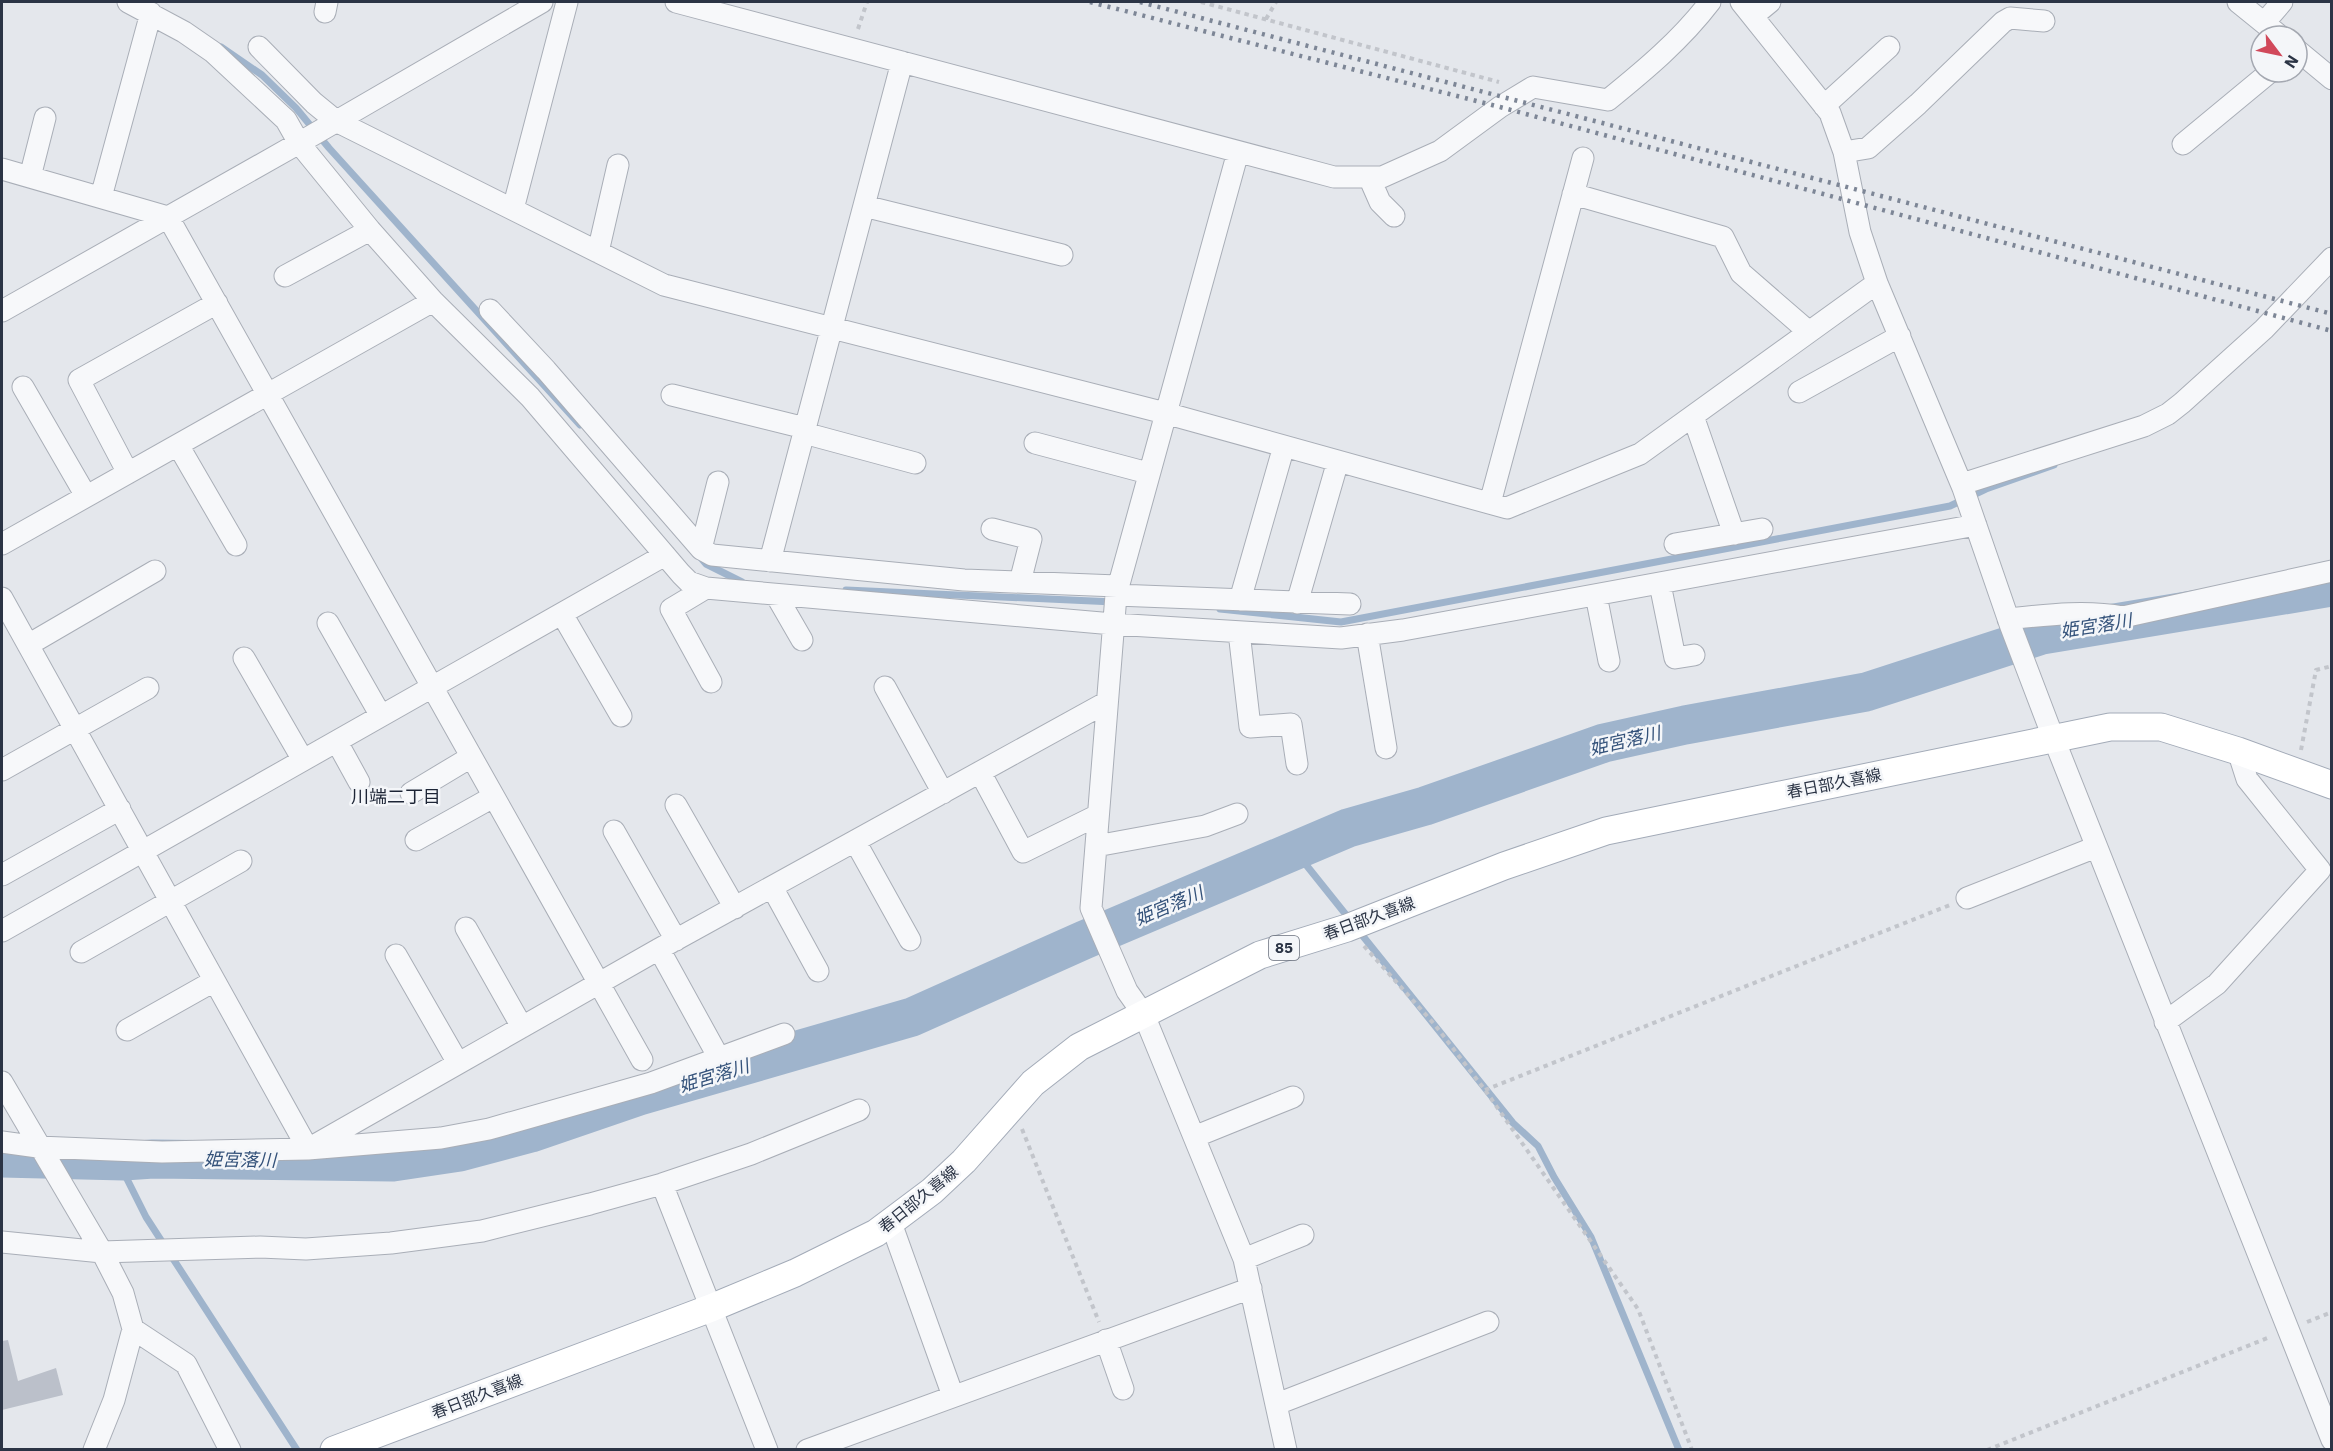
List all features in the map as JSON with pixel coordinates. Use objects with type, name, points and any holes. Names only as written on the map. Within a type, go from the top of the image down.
[{"type":"main road","name":"春日部久喜線","points":[[334,1449],[711,1308],[795,1273],[876,1233],[932,1191],[964,1161],[1033,1083],[1079,1047],[1260,956],[1347,928],[1504,866],[1606,831],[2052,732],[2110,727],[2161,727],[2238,751],[2331,785]]},
{"type":"street","points":[[128,2],[184,32],[234,70],[286,120],[299,143],[370,230],[434,301],[530,397],[689,582],[706,588],[1239,632],[1341,638],[1403,630],[1660,584],[1975,520]]},
{"type":"street","points":[[2,311],[542,2]]},
{"type":"street","points":[[513,209],[567,2]]},
{"type":"street","points":[[676,2],[1334,177],[1382,177],[1440,151],[1533,87],[1608,100],[1656,61],[1694,23],[1710,2]]},
{"type":"street","points":[[1770,2],[1747,9],[1830,113],[1844,152],[1860,232],[1877,283],[1962,486],[2010,623],[2096,847],[2331,1440]]},
{"type":"street","points":[[2238,2],[2265,24]]},
{"type":"street","points":[[2274,24],[2282,2]]},
{"type":"street","points":[[101,197],[151,13]]},
{"type":"street","points":[[1844,152],[1868,148],[1918,104],[2003,21],[2010,18],[2044,21]]},
{"type":"street","points":[[259,47],[332,123],[513,209],[664,285],[1165,413],[1507,508],[1640,454],[1877,283]]},
{"type":"street","points":[[1824,106],[1889,47]]},
{"type":"street","points":[[2309,60],[2331,79]]},
{"type":"street","points":[[770,561],[902,62]]},
{"type":"street","points":[[2183,144],[2256,84]]},
{"type":"street","points":[[30,177],[45,118]]},
{"type":"street","points":[[1238,152],[1116,590],[1091,908],[1127,992],[1144,1015],[1244,1259],[1286,1449]]},
{"type":"street","points":[[1490,503],[1583,158]]},
{"type":"street","points":[[598,252],[618,165]]},
{"type":"street","points":[[2,172],[30,177],[168,217],[597,984],[642,1060]]},
{"type":"street","points":[[1369,177],[1380,202],[1394,216]]},
{"type":"street","points":[[1573,194],[1723,237],[1742,273],[1809,332]]},
{"type":"street","points":[[864,206],[1062,255]]},
{"type":"street","points":[[285,276],[370,230]]},
{"type":"street","points":[[1962,486],[2144,426],[2168,414],[2264,329],[2331,258]]},
{"type":"street","points":[[2,544],[434,301]]},
{"type":"street","points":[[128,473],[79,380],[217,303]]},
{"type":"street","points":[[490,310],[546,370],[701,549],[712,555],[964,580],[1020,582],[1240,600],[1350,604]]},
{"type":"street","points":[[1799,392],[1900,336]]},
{"type":"street","points":[[24,387],[86,496]]},
{"type":"street","points":[[672,395],[915,463]]},
{"type":"street","points":[[1693,416],[1734,534]]},
{"type":"street","points":[[1035,444],[1148,473]]},
{"type":"street","points":[[178,445],[236,546]]},
{"type":"street","points":[[1240,600],[1284,446]]},
{"type":"street","points":[[1297,603],[1338,461]]},
{"type":"street","points":[[701,549],[718,482]]},
{"type":"street","points":[[1675,544],[1762,529]]},
{"type":"street","points":[[992,530],[1031,539],[1020,582]]},
{"type":"street","points":[[2,931],[665,555]]},
{"type":"street","points":[[28,645],[155,571]]},
{"type":"street","points":[[2010,623],[2055,614],[2110,614],[2123,617],[2331,571]]},
{"type":"street","points":[[1660,584],[1675,658],[1694,655]]},
{"type":"street","points":[[706,588],[671,609],[711,682]]},
{"type":"street","points":[[776,595],[802,640]]},
{"type":"street","points":[[1596,595],[1609,661]]},
{"type":"street","points":[[3,604],[120,809],[308,1149]]},
{"type":"street","points":[[562,614],[621,716]]},
{"type":"street","points":[[327,623],[381,716]]},
{"type":"street","points":[[1239,632],[1250,727],[1291,724],[1297,764]]},
{"type":"street","points":[[1367,634],[1386,748]]},
{"type":"street","points":[[244,658],[303,760]]},
{"type":"street","points":[[885,687],[943,793]]},
{"type":"street","points":[[2,770],[148,688]]},
{"type":"street","points":[[308,1149],[668,944],[1107,702]]},
{"type":"street","points":[[337,741],[359,782]]},
{"type":"street","points":[[2165,1022],[2217,984],[2320,870],[2247,779],[2238,751]]},
{"type":"street","points":[[411,793],[471,757]]},
{"type":"street","points":[[980,772],[1023,852],[1098,814]]},
{"type":"street","points":[[416,840],[494,797]]},
{"type":"street","points":[[676,805],[735,908]]},
{"type":"street","points":[[2,875],[120,809]]},
{"type":"street","points":[[1096,846],[1205,826],[1237,814]]},
{"type":"street","points":[[614,831],[719,1058]]},
{"type":"street","points":[[855,841],[910,940]]},
{"type":"street","points":[[1967,898],[2096,847]]},
{"type":"street","points":[[81,952],[241,861]]},
{"type":"street","points":[[772,887],[818,971]]},
{"type":"street","points":[[466,928],[522,1027]]},
{"type":"street","points":[[396,955],[458,1063]]},
{"type":"street","points":[[127,1030],[214,981]]},
{"type":"street","points":[[2,1142],[38,1147],[162,1152],[308,1149],[441,1138],[489,1129],[651,1083],[784,1034]]},
{"type":"street","points":[[2,1082],[38,1147],[102,1252],[123,1293],[133,1329],[114,1400],[94,1449]]},
{"type":"street","points":[[1194,1137],[1293,1097]]},
{"type":"street","points":[[2,1242],[102,1252],[260,1247],[306,1249],[391,1243],[482,1231],[662,1184],[751,1154],[859,1110]]},
{"type":"street","points":[[662,1184],[767,1449]]},
{"type":"street","points":[[891,1222],[953,1396]]},
{"type":"street","points":[[1244,1259],[1303,1235]]},
{"type":"street","points":[[807,1449],[1251,1288]]},
{"type":"street","points":[[1276,1404],[1488,1322]]},
{"type":"street","points":[[133,1329],[186,1364],[230,1449]]},
{"type":"street","points":[[1106,1340],[1123,1389]]},
{"type":"path","points":[[852,49],[867,2]]},
{"type":"path","points":[[1201,2],[1527,90]]},
{"type":"path","points":[[1266,19],[1276,2]]},
{"type":"path","points":[[2296,772],[2316,670],[2331,666]]},
{"type":"path","points":[[1485,1090],[1967,898]]},
{"type":"path","points":[[1347,928],[1435,1025],[1485,1090],[1638,1310],[1692,1449]]},
{"type":"path","points":[[1013,1106],[1106,1340]]},
{"type":"path","points":[[1987,1449],[2331,1312]]},
{"type":"building","points":[[8,1340],[18,1381],[56,1368],[63,1395],[2,1410],[2,1341]]},
{"type":"waterway","points":[[221,47],[262,75],[296,108],[329,148],[580,425]]},
{"type":"waterway","points":[[1220,609],[1341,622],[1950,506],[1986,489],[2054,465]]},
{"type":"waterway","points":[[701,558],[706,564],[742,582]]},
{"type":"waterway","name":"姫宮落川","points":[[2,1158],[393,1162],[460,1152],[531,1133],[639,1096],[912,1017],[1084,940],[1348,828],[1425,806],[1604,743],[1685,725],[1866,692],[2042,635],[2332,587]]},
{"type":"waterway","points":[[846,590],[1114,602]]},
{"type":"waterway","points":[[1295,851],[1351,921]]},
{"type":"waterway","points":[[1358,930],[1513,1123],[1538,1146],[1591,1237],[1679,1450]]},
{"type":"waterway","points":[[124,1161],[125,1175],[146,1217],[297,1450]]},
{"type":"railway","points":[[1090,2],[1500,107],[2332,331]]},
{"type":"railway","points":[[1140,2],[2332,314]]},
{"type":"district","name":"川端二丁目","points":[[396,797]]}]
